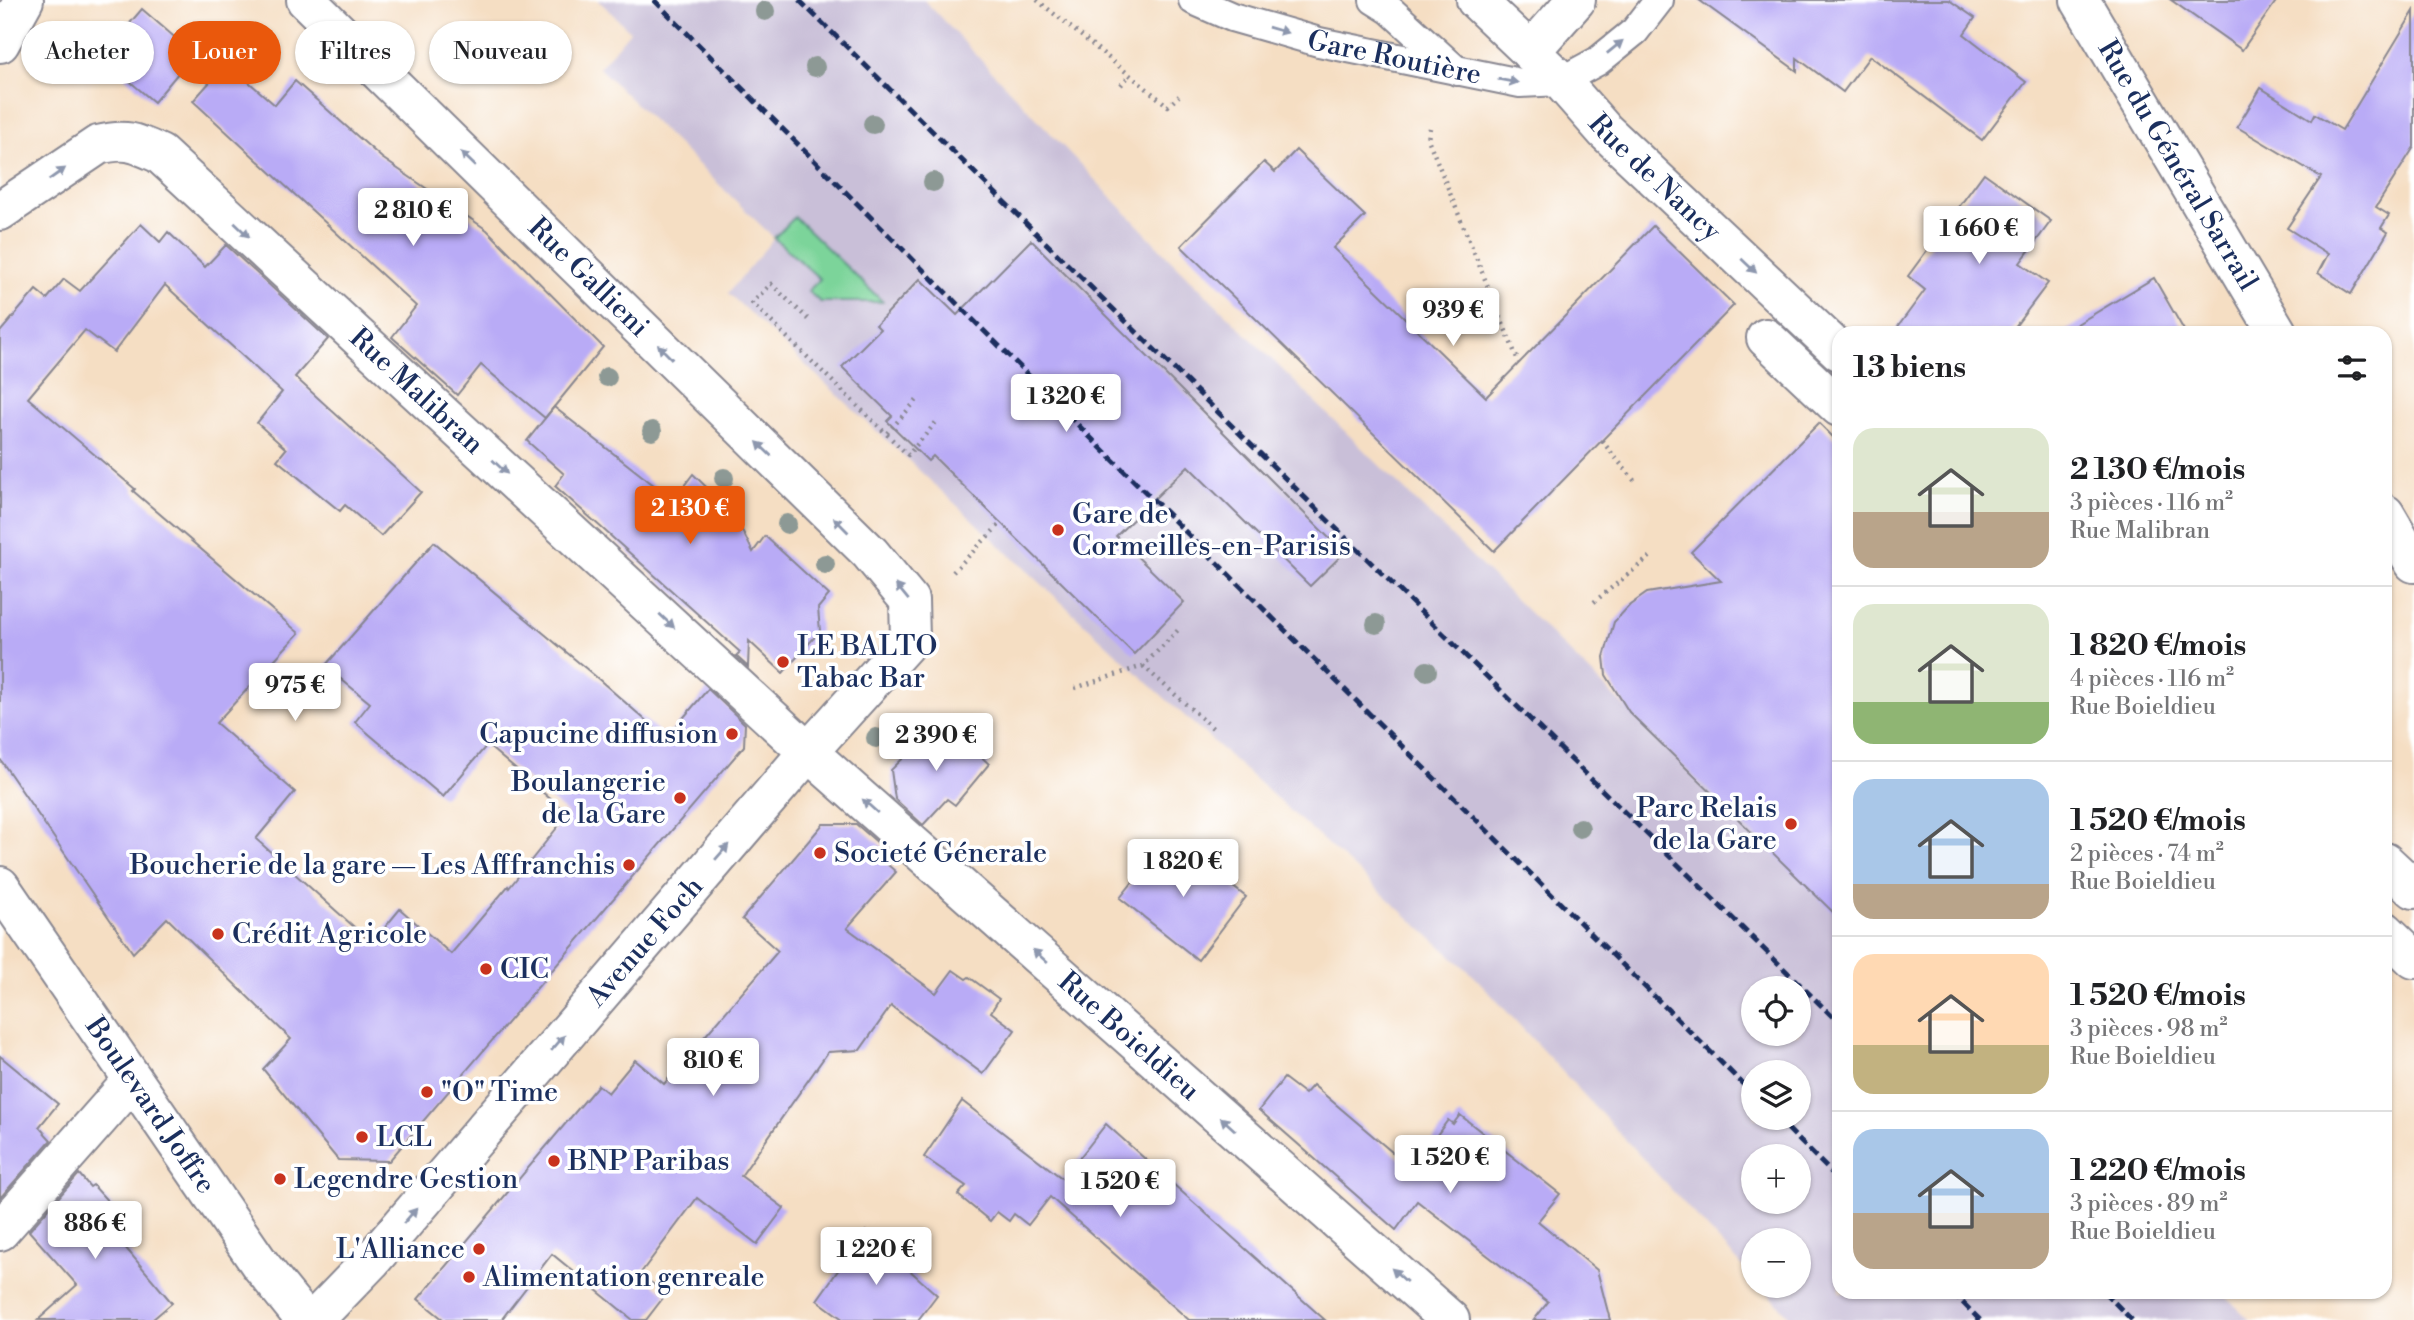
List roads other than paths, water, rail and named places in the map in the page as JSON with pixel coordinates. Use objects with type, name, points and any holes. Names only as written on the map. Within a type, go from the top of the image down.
[{"type":"street","points":[[0,43],[24,0]]},
{"type":"street","name":"Rue Gallieni","points":[[306,0],[870,553]]},
{"type":"street","name":"Rue de Nancy","points":[[1476,0],[1561,81],[1605,131],[1832,344]]},
{"type":"street","points":[[1530,52],[1576,0]]},
{"type":"street","name":"Rue du Général Sarrail","points":[[2080,0],[2273,326]]},
{"type":"street","name":"Rue Malibran","points":[[0,211],[97,145],[130,140],[160,154],[808,752]]},
{"type":"street","points":[[1766,338],[1832,400]]},
{"type":"street","points":[[2392,526],[2414,563]]},
{"type":"street","name":"Avenue Foch","points":[[314,1320],[371,1261],[808,752],[910,639],[909,600],[870,553]]},
{"type":"street","name":"Rue Boieldieu","points":[[808,752],[1450,1320]]},
{"type":"street","points":[[2392,869],[2414,889]]},
{"type":"street","name":"Boulevard Joffre","points":[[0,886],[272,1282],[305,1320]]},
{"type":"street","points":[[2392,938],[2414,959]]},
{"type":"street","points":[[0,1231],[132,1081]]},
{"type":"lane","name":"Gare Routière","points":[[1193,0],[1232,17],[1318,42],[1520,83],[1561,81]]},
{"type":"lane","points":[[1374,0],[1390,10],[1457,71]]},
{"type":"lane","points":[[1561,81],[1598,61],[1635,31],[1660,0]]},
{"type":"railway","points":[[654,0],[1092,439],[1741,1082]]},
{"type":"railway","points":[[799,0],[1832,1016]]},
{"type":"railway","points":[[1789,1130],[1832,1173]]},
{"type":"railway","points":[[1959,1299],[1980,1320]]},
{"type":"railway","points":[[2111,1299],[2132,1320]]},
{"type":"place","name":"Gare de Cormeilles-en-Parisis","points":[[1058,530]]},
{"type":"place","name":"LE BALTO Tabac Bar","points":[[783,662]]},
{"type":"place","name":"Capucine diffusion","points":[[732,734]]},
{"type":"place","name":"Boulangerie de la Gare","points":[[680,798]]},
{"type":"place","name":"Parc Relais de la Gare","points":[[1791,824]]},
{"type":"place","name":"Societé Génerale","points":[[820,853]]},
{"type":"place","name":"Boucherie de la gare — Les Afffranchis","points":[[629,865]]},
{"type":"place","name":"Crédit Agricole","points":[[218,934]]},
{"type":"place","name":"CIC","points":[[486,969]]},
{"type":"place","name":"\"O\" Time","points":[[427,1092]]},
{"type":"place","name":"LCL","points":[[362,1137]]},
{"type":"place","name":"BNP Paribas","points":[[554,1161]]},
{"type":"place","name":"Legendre Gestion","points":[[280,1179]]},
{"type":"place","name":"L'Alliance","points":[[479,1249]]},
{"type":"place","name":"Alimentation genreale","points":[[469,1277]]}]
